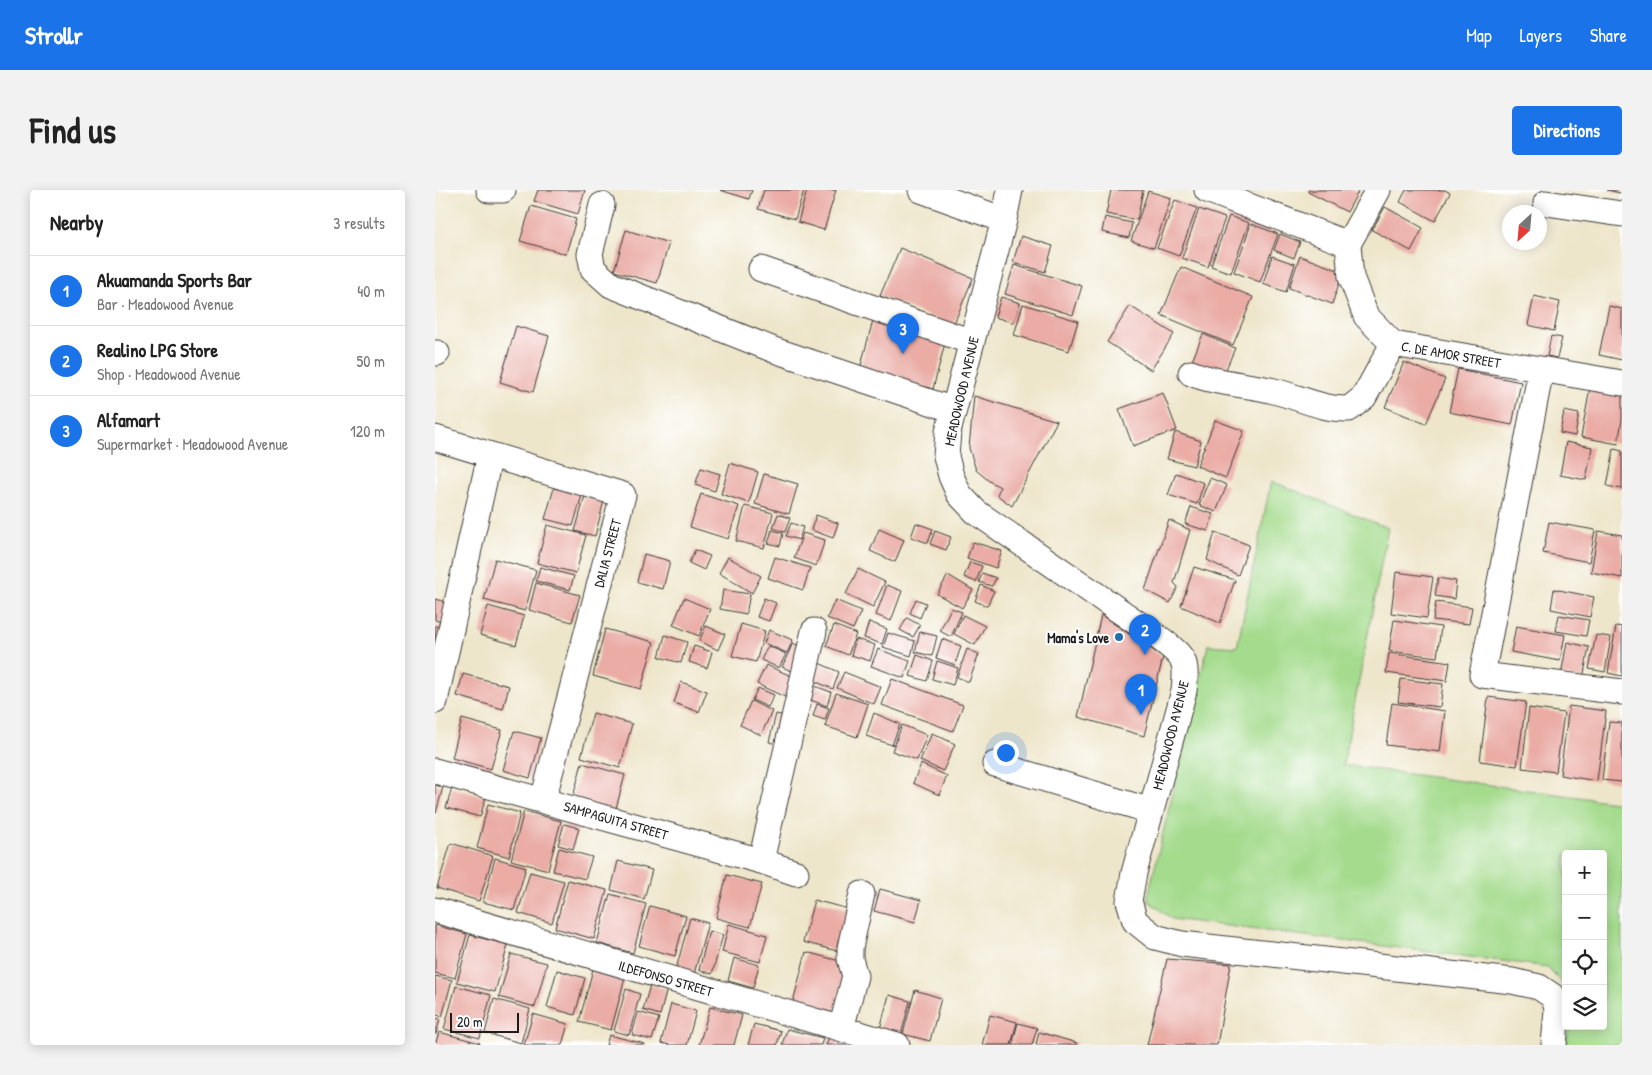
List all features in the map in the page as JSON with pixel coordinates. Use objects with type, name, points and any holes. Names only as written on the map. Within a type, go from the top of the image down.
[{"type":"street","points":[[489,190],[503,190]]},
{"type":"street","points":[[921,190],[1004,220]]},
{"type":"street","name":"MEADOWOOD AVENUE","points":[[1010,190],[1004,220],[948,432],[946,456],[951,476],[959,494],[976,512],[1180,654],[1186,671],[1184,691],[1134,873],[1129,901],[1135,921],[1155,937],[1182,944],[1512,980],[1539,987],[1554,996],[1557,1010],[1554,1045]]},
{"type":"street","points":[[1207,190],[1348,244],[1378,190]]},
{"type":"street","points":[[1546,203],[1622,214]]},
{"type":"street","points":[[602,205],[591,254],[593,269],[611,285],[774,350],[954,410]]},
{"type":"street","name":"C. DE AMOR STREET","points":[[1348,244],[1351,277],[1366,316],[1393,344],[1622,383]]},
{"type":"street","points":[[761,269],[971,342]]},
{"type":"street","points":[[1191,373],[1215,382],[1247,385],[1324,406],[1349,409],[1364,397],[1393,344]]},
{"type":"street","points":[[1541,370],[1482,675],[1622,692]]},
{"type":"street","name":"DALIA STREET","points":[[435,438],[623,495],[543,800]]},
{"type":"street","points":[[435,701],[490,455]]},
{"type":"street","points":[[761,861],[814,631]]},
{"type":"street","points":[[995,764],[1151,811]]},
{"type":"street","name":"SAMPAGUITA STREET","points":[[435,771],[761,861],[795,873]]},
{"type":"street","points":[[841,1029],[855,976],[850,959],[850,948],[862,894]]},
{"type":"street","name":"ILDEFONSO STREET","points":[[435,910],[897,1045]]},
{"type":"green space","points":[[1271,481],[1388,528],[1343,765],[1622,803],[1622,1045],[1566,1045],[1568,1030],[1607,1030],[1607,850],[1562,850],[1562,983],[1548,967],[1172,919],[1147,900],[1208,645],[1237,647]]},
{"type":"building","points":[[538,190],[585,190],[578,214],[534,201]]},
{"type":"building","points":[[720,190],[752,190],[749,199]]},
{"type":"building","points":[[764,190],[804,190],[795,219],[758,209]]},
{"type":"building","points":[[807,190],[836,190],[824,230],[798,222]]},
{"type":"building","points":[[1111,190],[1143,190],[1137,220],[1106,214]]},
{"type":"building","points":[[1309,190],[1354,190],[1358,192],[1347,212],[1308,192]]},
{"type":"building","points":[[1406,190],[1445,190],[1450,193],[1435,221],[1400,202]]},
{"type":"building","points":[[1607,190],[1621,190],[1620,193]]},
{"type":"building","points":[[1148,191],[1171,198],[1154,248],[1131,241]]},
{"type":"building","points":[[1175,200],[1197,208],[1179,256],[1157,248]]},
{"type":"building","points":[[531,206],[576,219],[566,254],[520,241]]},
{"type":"building","points":[[1385,207],[1423,228],[1411,251],[1372,230]]},
{"type":"building","points":[[1199,209],[1225,218],[1208,267],[1182,258]]},
{"type":"building","points":[[1229,216],[1249,223],[1231,273],[1211,266]]},
{"type":"building","points":[[1105,217],[1132,223],[1129,238],[1102,232]]},
{"type":"building","points":[[1251,224],[1278,234],[1260,282],[1234,272]]},
{"type":"building","points":[[626,230],[669,243],[657,283],[614,271]]},
{"type":"building","points":[[1280,234],[1300,242],[1294,258],[1274,250]]},
{"type":"building","points":[[1021,236],[1053,246],[1045,272],[1013,262]]},
{"type":"building","points":[[900,248],[973,278],[953,326],[880,296]]},
{"type":"building","points":[[1272,256],[1295,264],[1286,292],[1263,284]]},
{"type":"building","points":[[1300,256],[1343,272],[1332,304],[1289,288]]},
{"type":"building","points":[[1014,265],[1082,286],[1073,315],[1005,294]]},
{"type":"building","points":[[1181,267],[1253,297],[1233,345],[1161,315]]},
{"type":"building","points":[[1534,296],[1560,302],[1554,331],[1528,325]]},
{"type":"building","points":[[1001,297],[1020,303],[1014,323],[995,317]]},
{"type":"building","points":[[1023,304],[1078,321],[1069,351],[1014,335]]},
{"type":"building","points":[[1130,306],[1174,334],[1151,370],[1107,342]]},
{"type":"building","points":[[1609,306],[1622,309],[1622,360],[1599,355]]},
{"type":"building","points":[[873,320],[946,339],[933,389],[860,369]]},
{"type":"building","points":[[516,326],[549,336],[533,392],[500,382]]},
{"type":"building","points":[[1203,334],[1235,348],[1222,379],[1190,366]]},
{"type":"building","points":[[1551,336],[1562,338],[1557,358],[1547,356]]},
{"type":"building","points":[[1404,362],[1445,379],[1426,424],[1385,407]]},
{"type":"building","points":[[1458,369],[1521,382],[1512,425],[1449,412]]},
{"type":"building","points":[[1590,388],[1622,394],[1622,419],[1618,444],[1581,437]]},
{"type":"building","points":[[1163,393],[1177,430],[1133,446],[1119,409]]},
{"type":"building","points":[[974,396],[1057,421],[1012,506],[997,495],[1000,487],[976,470],[969,448]]},
{"type":"building","points":[[1564,411],[1579,414],[1575,436],[1560,433]]},
{"type":"building","points":[[1215,420],[1244,431],[1226,478],[1197,466]]},
{"type":"building","points":[[1175,432],[1201,441],[1194,466],[1167,459]]},
{"type":"building","points":[[1566,442],[1592,447],[1586,480],[1560,475]]},
{"type":"building","points":[[1614,449],[1622,451],[1622,489],[1607,486]]},
{"type":"building","points":[[730,463],[758,472],[749,503],[721,494]]},
{"type":"building","points":[[701,468],[720,474],[715,491],[695,485]]},
{"type":"building","points":[[1176,473],[1204,483],[1197,504],[1168,495]]},
{"type":"building","points":[[764,474],[798,484],[789,514],[755,504]]},
{"type":"building","points":[[1210,478],[1227,485],[1216,512],[1199,505]]},
{"type":"building","points":[[554,488],[582,495],[573,526],[545,519]]},
{"type":"building","points":[[701,494],[739,506],[728,539],[690,527]]},
{"type":"building","points":[[585,496],[604,501],[595,536],[575,531]]},
{"type":"building","points":[[745,506],[773,513],[764,548],[736,541]]},
{"type":"building","points":[[1191,507],[1213,514],[1208,531],[1185,524]]},
{"type":"building","points":[[778,514],[790,518],[785,532],[773,528]]},
{"type":"building","points":[[816,515],[838,523],[833,538],[811,530]]},
{"type":"building","points":[[1169,520],[1190,530],[1174,583],[1178,587],[1170,603],[1145,590]]},
{"type":"building","points":[[1549,522],[1595,530],[1589,562],[1543,553]]},
{"type":"building","points":[[791,523],[803,527],[799,540],[786,536]]},
{"type":"building","points":[[916,523],[933,529],[928,543],[911,537]]},
{"type":"building","points":[[547,525],[586,535],[576,573],[537,563]]},
{"type":"building","points":[[879,529],[904,540],[895,562],[870,551]]},
{"type":"building","points":[[772,530],[783,533],[780,546],[768,543]]},
{"type":"building","points":[[935,531],[951,537],[946,550],[930,544]]},
{"type":"building","points":[[1598,531],[1622,535],[1622,578],[1591,572]]},
{"type":"building","points":[[1215,532],[1249,545],[1238,575],[1207,560]]},
{"type":"building","points":[[803,533],[825,540],[816,566],[794,558]]},
{"type":"building","points":[[973,542],[1002,551],[996,568],[967,558]]},
{"type":"building","points":[[695,550],[710,556],[704,570],[689,563]]},
{"type":"building","points":[[644,554],[670,561],[663,589],[637,582]]},
{"type":"building","points":[[728,557],[761,576],[752,593],[719,573]]},
{"type":"building","points":[[775,557],[810,568],[803,590],[768,578]]},
{"type":"building","points":[[495,559],[536,570],[525,611],[484,600]]},
{"type":"building","points":[[970,562],[982,566],[976,582],[964,577]]},
{"type":"building","points":[[540,567],[574,576],[570,590],[536,581]]},
{"type":"building","points":[[1194,567],[1235,580],[1220,623],[1181,606]]},
{"type":"building","points":[[858,569],[885,582],[873,607],[846,594]]},
{"type":"building","points":[[1396,572],[1433,577],[1427,618],[1391,613]]},
{"type":"building","points":[[982,573],[996,578],[992,586],[979,582]]},
{"type":"building","points":[[948,575],[973,590],[962,608],[937,594]]},
{"type":"building","points":[[1438,578],[1456,581],[1454,599],[1435,596]]},
{"type":"building","points":[[536,583],[580,595],[572,622],[529,610]]},
{"type":"building","points":[[887,585],[902,591],[891,621],[876,615]]},
{"type":"building","points":[[981,585],[994,591],[987,606],[975,601]]},
{"type":"building","points":[[1554,589],[1594,597],[1590,617],[1551,609]]},
{"type":"building","points":[[723,590],[750,594],[746,614],[720,609]]},
{"type":"building","points":[[684,598],[710,609],[699,636],[673,625]]},
{"type":"building","points":[[764,598],[776,603],[769,621],[757,617]]},
{"type":"building","points":[[435,599],[447,602],[442,622],[435,620]]},
{"type":"building","points":[[916,599],[926,603],[920,618],[910,613]]},
{"type":"building","points":[[835,600],[861,611],[853,629],[827,618]]},
{"type":"building","points":[[1436,602],[1472,607],[1469,624],[1433,620]]},
{"type":"building","points":[[488,606],[524,616],[516,645],[480,635]]},
{"type":"building","points":[[951,608],[962,612],[951,637],[940,631]]},
{"type":"building","points":[[963,615],[985,626],[975,645],[954,634]]},
{"type":"building","points":[[1101,615],[1163,657],[1144,736],[1078,717]]},
{"type":"building","points":[[1559,615],[1589,620],[1586,636],[1556,631]]},
{"type":"building","points":[[907,618],[920,625],[913,637],[900,630]]},
{"type":"building","points":[[1394,620],[1441,627],[1437,657],[1389,651]]},
{"type":"building","points":[[869,622],[887,629],[882,644],[864,638]]},
{"type":"building","points":[[741,624],[765,631],[756,662],[732,656]]},
{"type":"building","points":[[834,625],[856,634],[848,655],[826,646]]},
{"type":"building","points":[[435,626],[443,628],[435,655]]},
{"type":"building","points":[[706,626],[725,634],[718,650],[699,641]]},
{"type":"building","points":[[1516,626],[1565,635],[1560,661],[1511,652]]},
{"type":"building","points":[[1616,626],[1622,627],[1622,676],[1608,673]]},
{"type":"building","points":[[605,629],[654,642],[641,689],[593,676]]},
{"type":"building","points":[[769,630],[793,640],[787,653],[764,643]]},
{"type":"building","points":[[920,632],[937,636],[932,656],[915,652]]},
{"type":"building","points":[[888,633],[915,641],[911,656],[883,647]]},
{"type":"building","points":[[665,635],[687,642],[681,663],[659,657]]},
{"type":"building","points":[[1596,635],[1611,637],[1605,672],[1589,669]]},
{"type":"building","points":[[856,639],[875,645],[870,661],[851,655]]},
{"type":"building","points":[[942,639],[961,646],[955,665],[936,658]]},
{"type":"building","points":[[1567,642],[1589,647],[1583,679],[1561,675]]},
{"type":"building","points":[[793,643],[807,650],[797,673],[782,667]]},
{"type":"building","points":[[694,646],[712,652],[707,668],[689,662]]},
{"type":"building","points":[[768,646],[786,654],[779,668],[761,660]]},
{"type":"building","points":[[878,649],[910,661],[904,678],[871,666]]},
{"type":"building","points":[[967,649],[979,654],[969,682],[957,677]]},
{"type":"building","points":[[1389,653],[1450,662],[1447,681],[1386,673]]},
{"type":"building","points":[[917,655],[933,661],[927,681],[910,676]]},
{"type":"building","points":[[937,661],[958,668],[953,685],[932,679]]},
{"type":"building","points":[[819,663],[839,672],[833,689],[812,680]]},
{"type":"building","points":[[766,665],[796,678],[787,698],[757,684]]},
{"type":"building","points":[[844,672],[881,687],[874,704],[837,688]]},
{"type":"building","points":[[463,674],[509,686],[503,709],[457,696]]},
{"type":"building","points":[[892,679],[963,705],[953,731],[882,705]]},
{"type":"building","points":[[1401,679],[1443,684],[1440,707],[1398,702]]},
{"type":"building","points":[[681,682],[707,691],[699,712],[674,703]]},
{"type":"building","points":[[809,684],[831,692],[827,706],[805,698]]},
{"type":"building","points":[[758,688],[774,695],[768,707],[752,700]]},
{"type":"building","points":[[836,693],[868,704],[857,737],[825,726]]},
{"type":"building","points":[[1488,697],[1526,702],[1517,766],[1480,761]]},
{"type":"building","points":[[751,701],[772,711],[761,735],[740,725]]},
{"type":"building","points":[[1392,703],[1445,711],[1440,752],[1386,745]]},
{"type":"building","points":[[817,704],[829,708],[825,720],[813,716]]},
{"type":"building","points":[[1569,706],[1606,711],[1597,781],[1560,775]]},
{"type":"building","points":[[1529,708],[1564,713],[1556,772],[1522,768]]},
{"type":"building","points":[[593,713],[632,724],[620,768],[581,757]]},
{"type":"building","points":[[874,713],[900,724],[892,745],[866,736]]},
{"type":"building","points":[[776,714],[790,717],[784,746],[769,742]]},
{"type":"building","points":[[462,719],[502,730],[491,769],[452,758]]},
{"type":"building","points":[[1609,722],[1622,723],[1622,782],[1602,780]]},
{"type":"building","points":[[902,725],[927,735],[917,760],[892,751]]},
{"type":"building","points":[[514,731],[541,738],[530,778],[503,770]]},
{"type":"building","points":[[932,733],[955,744],[943,771],[920,761]]},
{"type":"building","points":[[582,763],[625,775],[615,812],[572,801]]},
{"type":"building","points":[[921,764],[947,776],[939,795],[913,783]]},
{"type":"building","points":[[435,785],[443,787],[436,813],[435,813]]},
{"type":"building","points":[[452,788],[486,797],[480,817],[446,808]]},
{"type":"building","points":[[488,804],[520,813],[509,857],[477,848]]},
{"type":"building","points":[[524,811],[561,821],[548,870],[511,860]]},
{"type":"building","points":[[564,824],[579,828],[573,849],[558,845]]},
{"type":"building","points":[[451,843],[493,856],[479,901],[437,888]]},
{"type":"building","points":[[559,848],[592,857],[585,879],[553,871]]},
{"type":"building","points":[[495,858],[526,867],[514,910],[483,902]]},
{"type":"building","points":[[618,861],[652,870],[644,899],[611,890]]},
{"type":"building","points":[[530,872],[564,881],[552,923],[518,913]]},
{"type":"building","points":[[727,875],[762,884],[750,927],[716,918]]},
{"type":"building","points":[[568,880],[607,890],[594,939],[555,928]]},
{"type":"building","points":[[880,889],[921,900],[915,922],[874,911]]},
{"type":"building","points":[[610,894],[646,904],[633,953],[597,943]]},
{"type":"building","points":[[814,900],[852,910],[841,952],[803,942]]},
{"type":"building","points":[[650,906],[686,916],[675,956],[639,946]]},
{"type":"building","points":[[690,918],[708,923],[694,974],[676,969]]},
{"type":"building","points":[[729,924],[767,935],[760,962],[722,952]]},
{"type":"building","points":[[435,925],[467,934],[455,978],[435,973]]},
{"type":"building","points":[[709,931],[723,935],[712,974],[699,970]]},
{"type":"building","points":[[470,935],[508,945],[495,992],[457,982]]},
{"type":"building","points":[[806,952],[847,963],[834,1013],[793,1002]]},
{"type":"building","points":[[511,954],[547,963],[535,1007],[499,997]]},
{"type":"building","points":[[734,958],[759,965],[753,988],[728,981]]},
{"type":"building","points":[[1167,959],[1231,964],[1217,1045],[1147,1045]]},
{"type":"building","points":[[593,969],[625,978],[611,1030],[579,1022]]},
{"type":"building","points":[[557,970],[585,978],[575,1015],[547,1007]]},
{"type":"building","points":[[435,976],[452,980],[442,1017],[435,1014]]},
{"type":"building","points":[[650,985],[667,989],[660,1015],[643,1010]]},
{"type":"building","points":[[456,986],[491,995],[480,1038],[444,1029]]},
{"type":"building","points":[[626,989],[640,994],[629,1035],[614,1031]]},
{"type":"building","points":[[915,990],[941,998],[930,1041],[903,1034]]},
{"type":"building","points":[[889,995],[910,1001],[901,1035],[880,1029]]},
{"type":"building","points":[[494,999],[530,1009],[521,1043],[485,1033]]},
{"type":"building","points":[[671,1004],[696,1011],[687,1045],[661,1043]]},
{"type":"building","points":[[710,1007],[742,1015],[734,1045],[699,1045]]},
{"type":"building","points":[[638,1012],[659,1018],[652,1040],[632,1035]]},
{"type":"building","points":[[533,1014],[568,1024],[562,1045],[524,1045]]},
{"type":"building","points":[[990,1015],[1017,1022],[1011,1045],[982,1045]]},
{"type":"building","points":[[435,1018],[440,1019],[436,1034],[435,1034]]},
{"type":"building","points":[[1018,1023],[1037,1028],[1032,1045],[1012,1045]]},
{"type":"building","points":[[754,1024],[781,1031],[777,1045],[748,1045]]},
{"type":"building","points":[[787,1029],[823,1038],[821,1045],[782,1045]]},
{"type":"building","points":[[439,1032],[480,1043],[479,1045],[435,1045]]},
{"type":"building","points":[[1039,1032],[1077,1043],[1076,1045],[1036,1045]]},
{"type":"building","points":[[609,1035],[645,1044],[645,1045],[606,1045]]},
{"type":"building","points":[[829,1037],[855,1045],[826,1045]]},
{"type":"place","name":"Alfamart","points":[[903,354]]},
{"type":"place","name":"Mama's Love","points":[[1119,637]]},
{"type":"place","name":"Realino LPG Store","points":[[1145,655]]},
{"type":"place","name":"Akuamanda Sports Bar","points":[[1141,715]]}]
